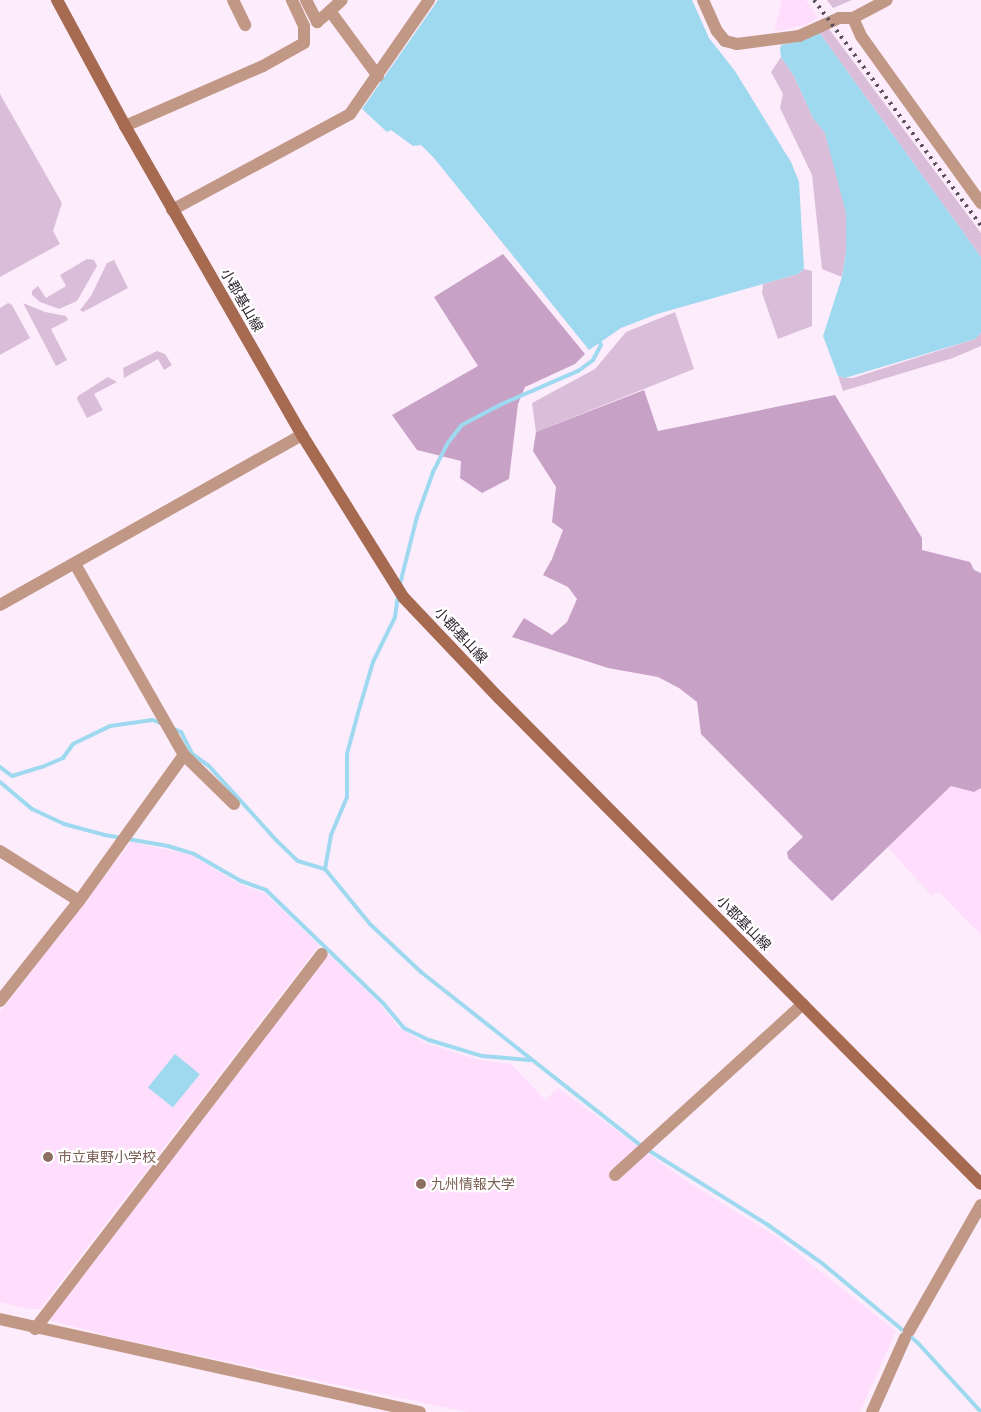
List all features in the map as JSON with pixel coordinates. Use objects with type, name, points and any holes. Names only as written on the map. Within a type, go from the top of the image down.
[{"type":"main road","name":"小郡基山線","points":[[57,0],[172,210],[302,435],[404,597],[500,698],[981,1184]]},
{"type":"street","points":[[125,126],[263,66],[304,43],[304,26],[292,0]]},
{"type":"street","points":[[306,0],[317,22],[342,0]]},
{"type":"street","points":[[172,210],[350,114],[429,0]]},
{"type":"street","points":[[703,0],[717,31],[725,41],[737,44],[798,36],[839,18],[853,18],[887,0]]},
{"type":"street","points":[[236,1],[245,25]]},
{"type":"street","points":[[330,11],[378,76]]},
{"type":"street","points":[[853,18],[861,36],[981,204]]},
{"type":"street","points":[[0,604],[75,564],[302,435]]},
{"type":"street","points":[[75,564],[184,755],[234,804]]},
{"type":"street","points":[[0,1001],[78,901],[184,755]]},
{"type":"street","points":[[0,851],[78,901]]},
{"type":"street","points":[[35,1328],[322,954]]},
{"type":"street","points":[[615,1175],[803,1004]]},
{"type":"street","points":[[872,1412],[907,1334],[981,1205]]},
{"type":"street","points":[[0,1320],[420,1412]]},
{"type":"shaded area","points":[[782,0],[806,0],[818,18],[805,25],[774,32]]},
{"type":"shaded area","points":[[827,0],[852,0],[833,8]]},
{"type":"shaded area","points":[[829,29],[981,233],[981,257],[819,32]]},
{"type":"shaded area","points":[[781,57],[794,76],[813,118],[825,133],[836,169],[846,213],[846,252],[842,277],[822,269],[812,175],[780,108],[783,94],[771,72]]},
{"type":"shaded area","points":[[0,94],[62,203],[53,231],[60,244],[0,277]]},
{"type":"shaded area","points":[[503,254],[585,354],[575,364],[525,387],[518,404],[509,479],[482,493],[460,478],[461,461],[417,450],[392,415],[478,366],[434,297]]},
{"type":"shaded area","points":[[87,259],[94,260],[97,266],[77,301],[59,309],[40,302],[32,295],[32,291],[38,286],[46,298],[66,286],[60,275]]},
{"type":"shaded area","points":[[114,260],[128,288],[83,312],[80,310],[91,296],[107,263]]},
{"type":"shaded area","points":[[804,269],[812,271],[812,326],[778,339],[762,293],[763,284],[798,274]]},
{"type":"shaded area","points":[[8,303],[12,305],[30,338],[0,355],[0,308]]},
{"type":"shaded area","points":[[23,303],[45,312],[66,316],[68,320],[51,329],[67,360],[56,366]]},
{"type":"shaded area","points":[[675,312],[694,369],[536,432],[532,403],[595,369],[626,332]]},
{"type":"shaded area","points":[[981,333],[981,346],[953,358],[843,391],[838,376],[853,378],[975,339]]},
{"type":"shaded area","points":[[157,351],[165,354],[172,365],[164,370],[158,359],[124,378],[123,368]]},
{"type":"shaded area","points":[[108,377],[117,382],[94,394],[103,410],[87,418],[77,399],[78,396]]},
{"type":"shaded area","points":[[644,390],[658,431],[835,395],[922,538],[922,550],[970,562],[974,570],[981,573],[981,788],[974,792],[951,786],[832,901],[788,858],[787,852],[803,837],[701,734],[697,702],[679,688],[658,677],[608,668],[512,637],[524,618],[552,635],[567,622],[577,599],[568,587],[543,575],[552,559],[563,530],[552,522],[556,487],[533,451],[536,432]]},
{"type":"shaded area","points":[[951,786],[974,792],[981,788],[981,935],[939,892],[932,896],[887,847]]},
{"type":"shaded area","points":[[131,842],[189,854],[241,885],[264,893],[319,945],[40,1309],[28,1309],[0,1302],[0,1012]]},
{"type":"shaded area","name":"九州情報大学","points":[[328,954],[379,1003],[398,1027],[425,1043],[479,1060],[511,1064],[545,1100],[558,1088],[686,1181],[777,1237],[896,1331],[860,1412],[467,1412],[125,1340],[52,1321],[50,1315]]},
{"type":"water","points":[[438,0],[692,0],[709,38],[735,71],[791,162],[799,182],[804,269],[798,274],[657,314],[621,328],[589,350],[434,158],[421,145],[413,146],[391,130],[387,132],[362,109]]},
{"type":"water","points":[[819,32],[981,257],[981,333],[975,339],[845,378],[838,376],[823,336],[842,277],[846,252],[846,213],[825,133],[813,118],[794,76],[781,57],[780,49],[781,45],[801,41]]},
{"type":"water","points":[[175,1054],[200,1074],[173,1108],[148,1087]]},
{"type":"waterway","points":[[400,584],[417,517],[433,472],[447,444],[462,425],[502,404],[578,371],[593,360],[601,345],[598,339]]},
{"type":"waterway","points":[[325,869],[331,835],[347,797],[347,754],[373,662],[395,617],[398,596]]},
{"type":"waterway","points":[[0,767],[12,776],[63,758],[73,744],[110,726],[153,720],[163,724]]},
{"type":"waterway","points":[[174,729],[181,732],[192,754],[209,766],[276,840],[298,861],[325,869],[370,924],[421,972],[640,1145],[768,1225],[823,1264],[918,1343],[981,1412]]},
{"type":"waterway","points":[[0,782],[32,809],[64,824],[105,835],[168,846],[194,854],[241,881],[266,890],[383,1003],[404,1028],[429,1040],[482,1056],[530,1060]]},
{"type":"railway","points":[[814,0],[981,226]]},
{"type":"place","name":"市立東野小学校","points":[[48,1157]]},
{"type":"place","name":"九州情報大学","points":[[421,1184]]}]
